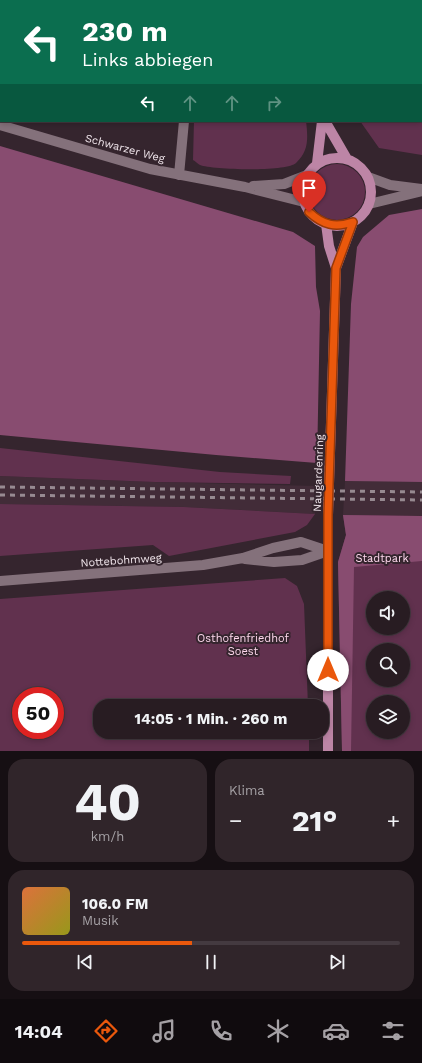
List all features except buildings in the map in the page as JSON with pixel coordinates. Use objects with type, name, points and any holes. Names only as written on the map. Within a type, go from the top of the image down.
[{"type":"main road","points":[[317,163],[322,122]]},
{"type":"main road","points":[[326,122],[347,159]]},
{"type":"main road","points":[[332,158],[347,159],[360,166],[368,177],[372,191],[369,204],[363,214],[353,222],[340,226],[326,224],[316,219],[309,212],[304,202],[303,188],[307,175],[317,163],[332,158]]},
{"type":"main road","name":"Naugardenring","points":[[328,751],[328,515],[336,268],[353,222]]},
{"type":"main road","name":"Naugardenring","points":[[326,224],[329,246],[336,268]]},
{"type":"street","points":[[179,174],[184,122]]},
{"type":"street","name":"Schwarzer Weg","points":[[0,125],[144,168],[245,186],[304,202]]},
{"type":"street","name":"Schwarzer Weg","points":[[245,186],[284,184],[307,175]]},
{"type":"street","points":[[368,177],[390,185],[422,190]]},
{"type":"street","points":[[369,204],[422,190]]},
{"type":"street","name":"Nottebohmweg","points":[[0,581],[170,568],[243,558],[272,548],[302,542],[328,551]]},
{"type":"street","name":"Nottebohmweg","points":[[243,558],[274,562],[302,560],[328,551]]},
{"type":"shaded area","points":[[0,476],[316,486],[315,514],[184,507],[0,504]]},
{"type":"shaded area","points":[[345,481],[422,482],[422,516],[343,515]]},
{"type":"green space","points":[[194,122],[306,122],[307,144],[300,158],[296,163],[290,166],[265,169],[234,169],[207,167],[200,165],[193,160]]},
{"type":"green space","points":[[361,122],[422,122],[422,155],[379,148]]},
{"type":"green space","points":[[0,146],[293,232],[315,246],[316,287],[320,311],[317,463],[0,435]]},
{"type":"green space","points":[[337,164],[348,166],[357,172],[363,181],[365,192],[363,203],[357,212],[348,218],[337,220],[326,218],[317,212],[311,203],[309,192],[311,181],[317,172],[326,166]]},
{"type":"green space","points":[[422,209],[422,482],[345,481],[351,304],[357,247],[363,237],[389,215]]},
{"type":"green space","points":[[0,448],[220,472],[291,476],[290,484],[155,482],[0,476]]},
{"type":"green space","points":[[0,504],[184,507],[315,514],[307,525],[295,532],[169,556],[153,545],[0,556]]},
{"type":"green space","name":"Stadtpark","points":[[343,515],[422,516],[422,751],[342,751],[338,562],[346,535]]},
{"type":"green space","points":[[343,515],[422,516],[422,561],[354,567],[351,751],[342,751],[338,562],[346,535]]},
{"type":"green space","name":"Osthofenfriedhof Soest","points":[[285,578],[297,586],[304,604],[308,699],[93,699],[93,739],[309,739],[309,751],[0,751],[0,599]]},
{"type":"railway","points":[[0,487],[422,492]]},
{"type":"railway","points":[[0,495],[422,500]]},
{"type":"route","points":[[309,212],[316,219],[326,224],[340,226],[353,222],[336,268],[328,515],[328,670]]}]
